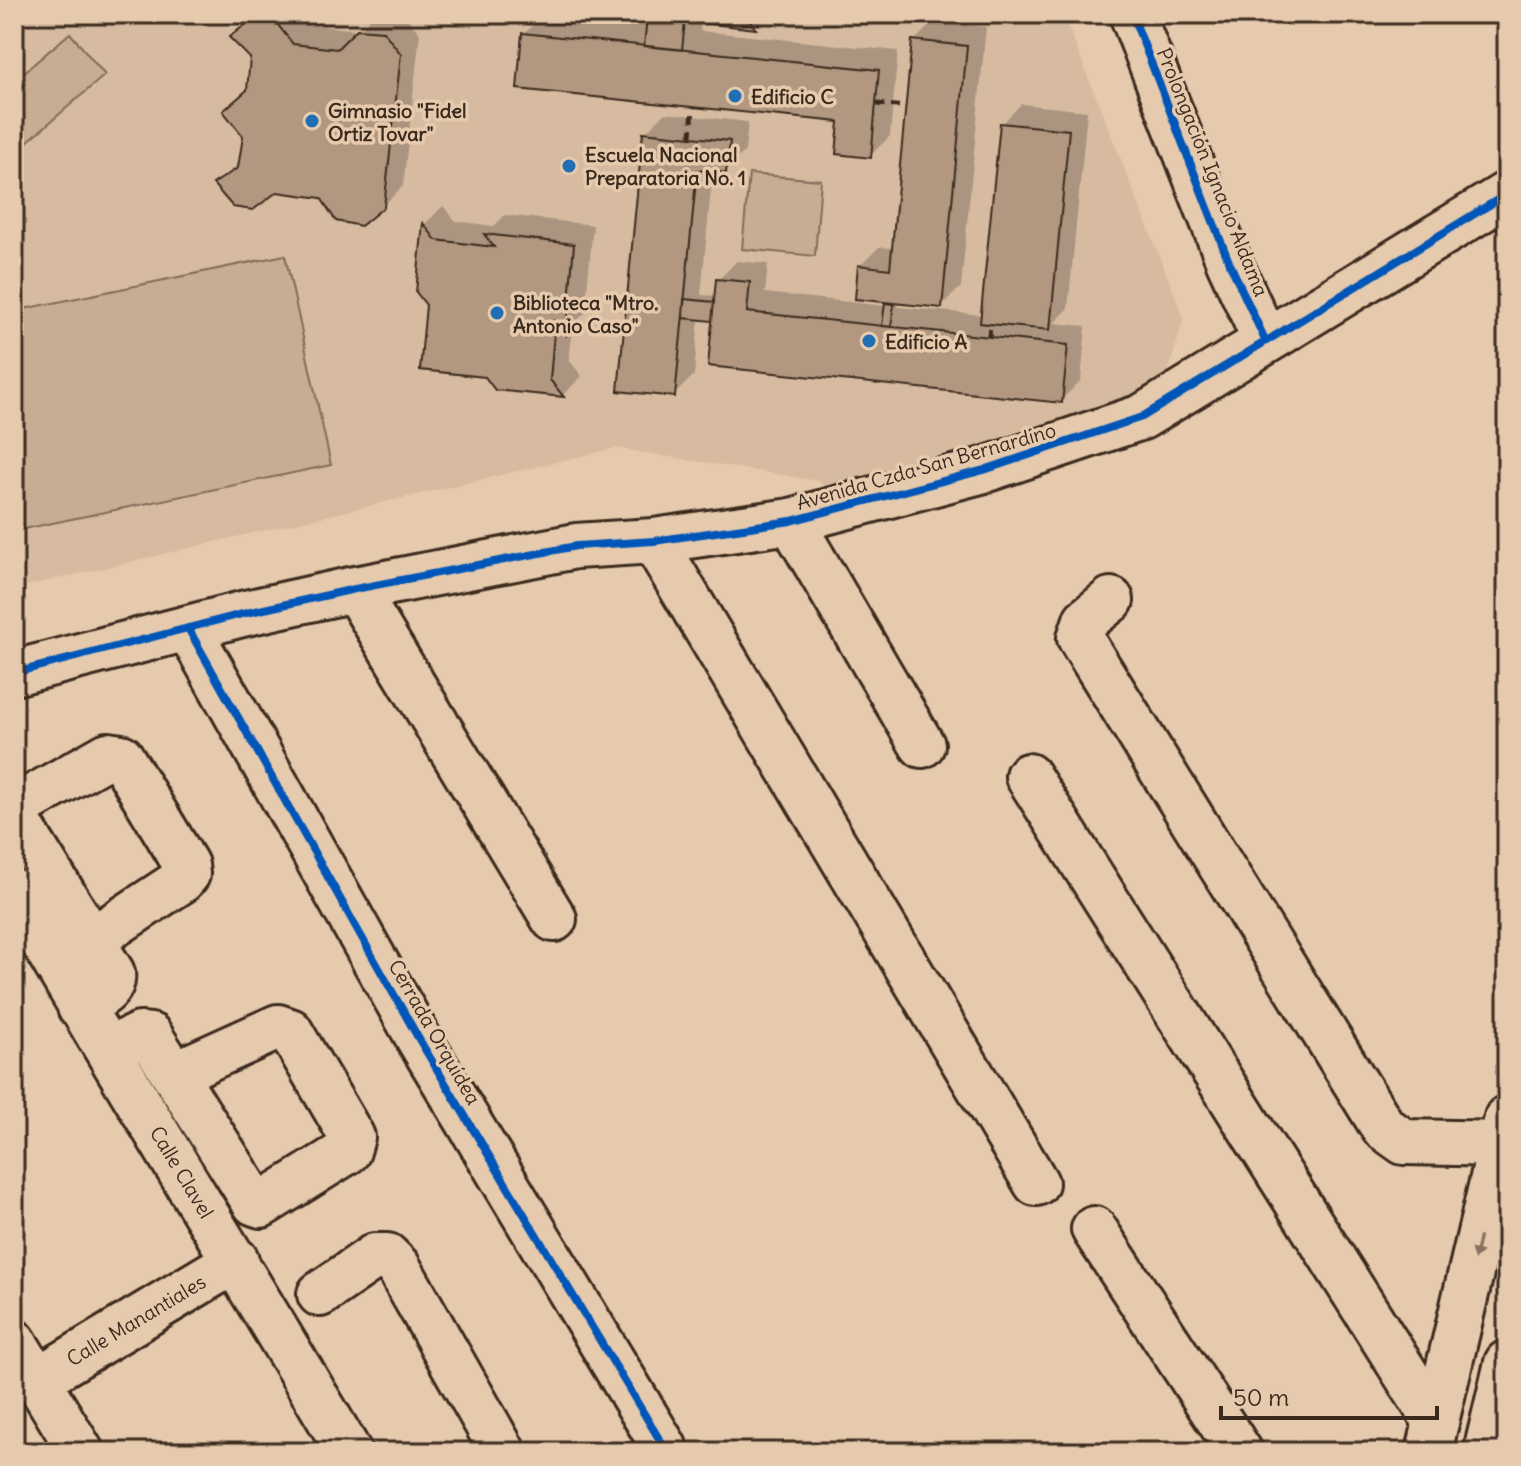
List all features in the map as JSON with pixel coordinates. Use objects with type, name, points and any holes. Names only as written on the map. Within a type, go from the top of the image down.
[{"type":"street","name":"Prolongación Ignacio Aldama","points":[[1132,14],[1229,262],[1265,340]]},
{"type":"street","name":"Avenida Czda San Bernardino","points":[[14,673],[355,589],[576,546],[654,541],[791,521],[984,470],[1142,417],[1180,397],[1265,340],[1507,194]]},
{"type":"street","points":[[791,521],[922,745]]},
{"type":"street","points":[[654,541],[1036,1183]]},
{"type":"street","points":[[355,589],[554,919]]},
{"type":"street","points":[[1111,600],[1086,620],[1080,638],[1383,1127],[1404,1142],[1505,1135],[1432,1437]]},
{"type":"street","name":"Cerrada Orquídea","points":[[188,628],[420,1041],[664,1447]]},
{"type":"street","points":[[14,808],[108,755],[121,757],[186,865],[187,874],[93,939]]},
{"type":"street","points":[[1028,776],[1432,1437]]},
{"type":"street","points":[[14,815],[112,973],[114,982],[110,988],[80,1007]]},
{"type":"street","name":"Calle Clavel","points":[[14,892],[349,1452]]},
{"type":"street","points":[[108,1050],[140,1035],[150,1036],[174,1074]]},
{"type":"street","points":[[1094,1229],[1240,1452]]},
{"type":"street","points":[[320,1294],[375,1256],[387,1256],[398,1267],[503,1452]]},
{"type":"street","name":"Calle Manantiales","points":[[37,1380],[236,1260]]},
{"type":"street","points":[[14,1342],[81,1452]]},
{"type":"street","points":[[1486,1452],[1507,1363]]},
{"type":"path","points":[[877,104],[905,107]]},
{"type":"path","points":[[691,136],[693,107]]},
{"type":"path","points":[[989,337],[990,324]]},
{"type":"shaded area","name":"Escuela Nacional Preparatoria No. 1","points":[[14,14],[1063,14],[1184,318],[1167,376],[1104,413],[923,464],[832,494],[818,481],[616,448],[14,589]]},
{"type":"shaded area","points":[[70,33],[105,75],[20,148],[14,141],[14,81]]},
{"type":"shaded area","points":[[749,174],[821,180],[815,256],[742,249]]},
{"type":"shaded area","points":[[285,255],[331,465],[14,531],[14,311]]},
{"type":"building","points":[[619,14],[744,14],[756,29],[685,21],[682,50],[644,46],[647,17]]},
{"type":"building","name":"Gimnasio \"Fidel Ortiz Tovar\"","points":[[253,19],[274,20],[293,44],[337,49],[357,29],[383,31],[401,54],[384,207],[361,226],[336,221],[321,198],[277,192],[253,210],[233,207],[213,184],[238,168],[243,136],[223,111],[247,90],[250,58],[229,37]]},
{"type":"building","name":"Edificio C","points":[[522,33],[879,70],[871,158],[836,154],[839,122],[517,89]]},
{"type":"building","points":[[912,40],[967,46],[942,308],[855,299],[858,265],[890,269]]},
{"type":"building","points":[[1000,123],[1069,130],[1050,330],[980,323]]},
{"type":"building","points":[[643,132],[730,141],[726,173],[697,170],[675,397],[618,391]]},
{"type":"building","name":"Biblioteca \"Mtro. Antonio Caso\"","points":[[423,223],[436,240],[494,247],[484,234],[574,244],[566,335],[555,321],[550,380],[564,397],[495,390],[485,377],[420,370],[426,305],[416,292]]},
{"type":"building","name":"Edificio A","points":[[716,279],[750,282],[747,312],[1068,345],[1062,403],[708,366]]},
{"type":"building","points":[[684,299],[714,302],[712,321],[683,318]]},
{"type":"building","points":[[885,303],[894,304],[891,327],[882,326]]},
{"type":"cycle path","points":[[1132,14],[1229,262],[1265,340]]},
{"type":"cycle path","points":[[14,673],[246,613],[355,589],[576,546],[654,541],[791,521],[984,470],[1142,417],[1507,194]]},
{"type":"cycle path","points":[[188,628],[420,1041],[664,1447]]},
{"type":"place","name":"Edificio C","points":[[735,96]]},
{"type":"place","name":"Gimnasio \"Fidel Ortiz Tovar\"","points":[[312,121]]},
{"type":"place","name":"Escuela Nacional Preparatoria No. 1","points":[[569,166]]},
{"type":"place","name":"Biblioteca \"Mtro. Antonio Caso\"","points":[[497,313]]},
{"type":"place","name":"Edificio A","points":[[869,341]]}]
